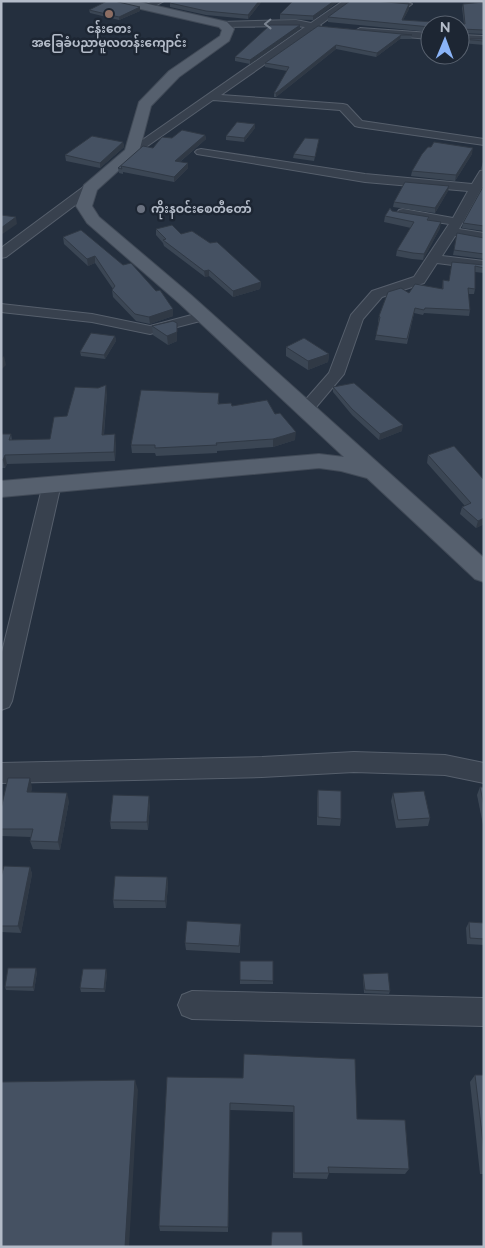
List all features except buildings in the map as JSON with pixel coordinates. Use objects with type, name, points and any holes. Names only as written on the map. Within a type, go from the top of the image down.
[{"type":"main road","points":[[119,1],[223,24],[228,29],[225,38],[174,74],[144,105],[132,152],[90,188],[84,206],[93,220],[203,316],[484,573]]},
{"type":"main road","points":[[1,489],[319,461],[343,464],[373,473]]},
{"type":"street","points":[[148,8],[160,1]]},
{"type":"street","points":[[132,152],[349,1]]},
{"type":"street","points":[[376,1],[408,4]]},
{"type":"street","points":[[223,24],[296,24],[329,28]]},
{"type":"street","points":[[347,29],[420,35]]},
{"type":"street","points":[[470,38],[484,39]]},
{"type":"street","points":[[212,97],[342,107],[359,124],[484,142]]},
{"type":"street","points":[[202,152],[365,178],[479,183]]},
{"type":"street","points":[[479,183],[484,203]]},
{"type":"street","points":[[306,409],[336,374],[356,318],[378,294],[419,280],[454,227],[479,183]]},
{"type":"street","points":[[1,254],[90,188]]},
{"type":"street","points":[[396,212],[484,237]]},
{"type":"street","points":[[434,259],[484,265]]},
{"type":"street","points":[[1,308],[92,318],[150,330],[203,316]]},
{"type":"street","points":[[1,701],[52,484]]},
{"type":"street","points":[[1,773],[262,767],[354,762],[445,766],[484,773]]},
{"type":"street","points":[[192,1006],[484,1012]]},
{"type":"place","name":"ငန်းတေး အခြေခံပညာမူလတန်းကျောင်း","points":[[109,14]]},
{"type":"place","name":"ကိုးနဝင်းစေတီတော်","points":[[141,209]]}]
